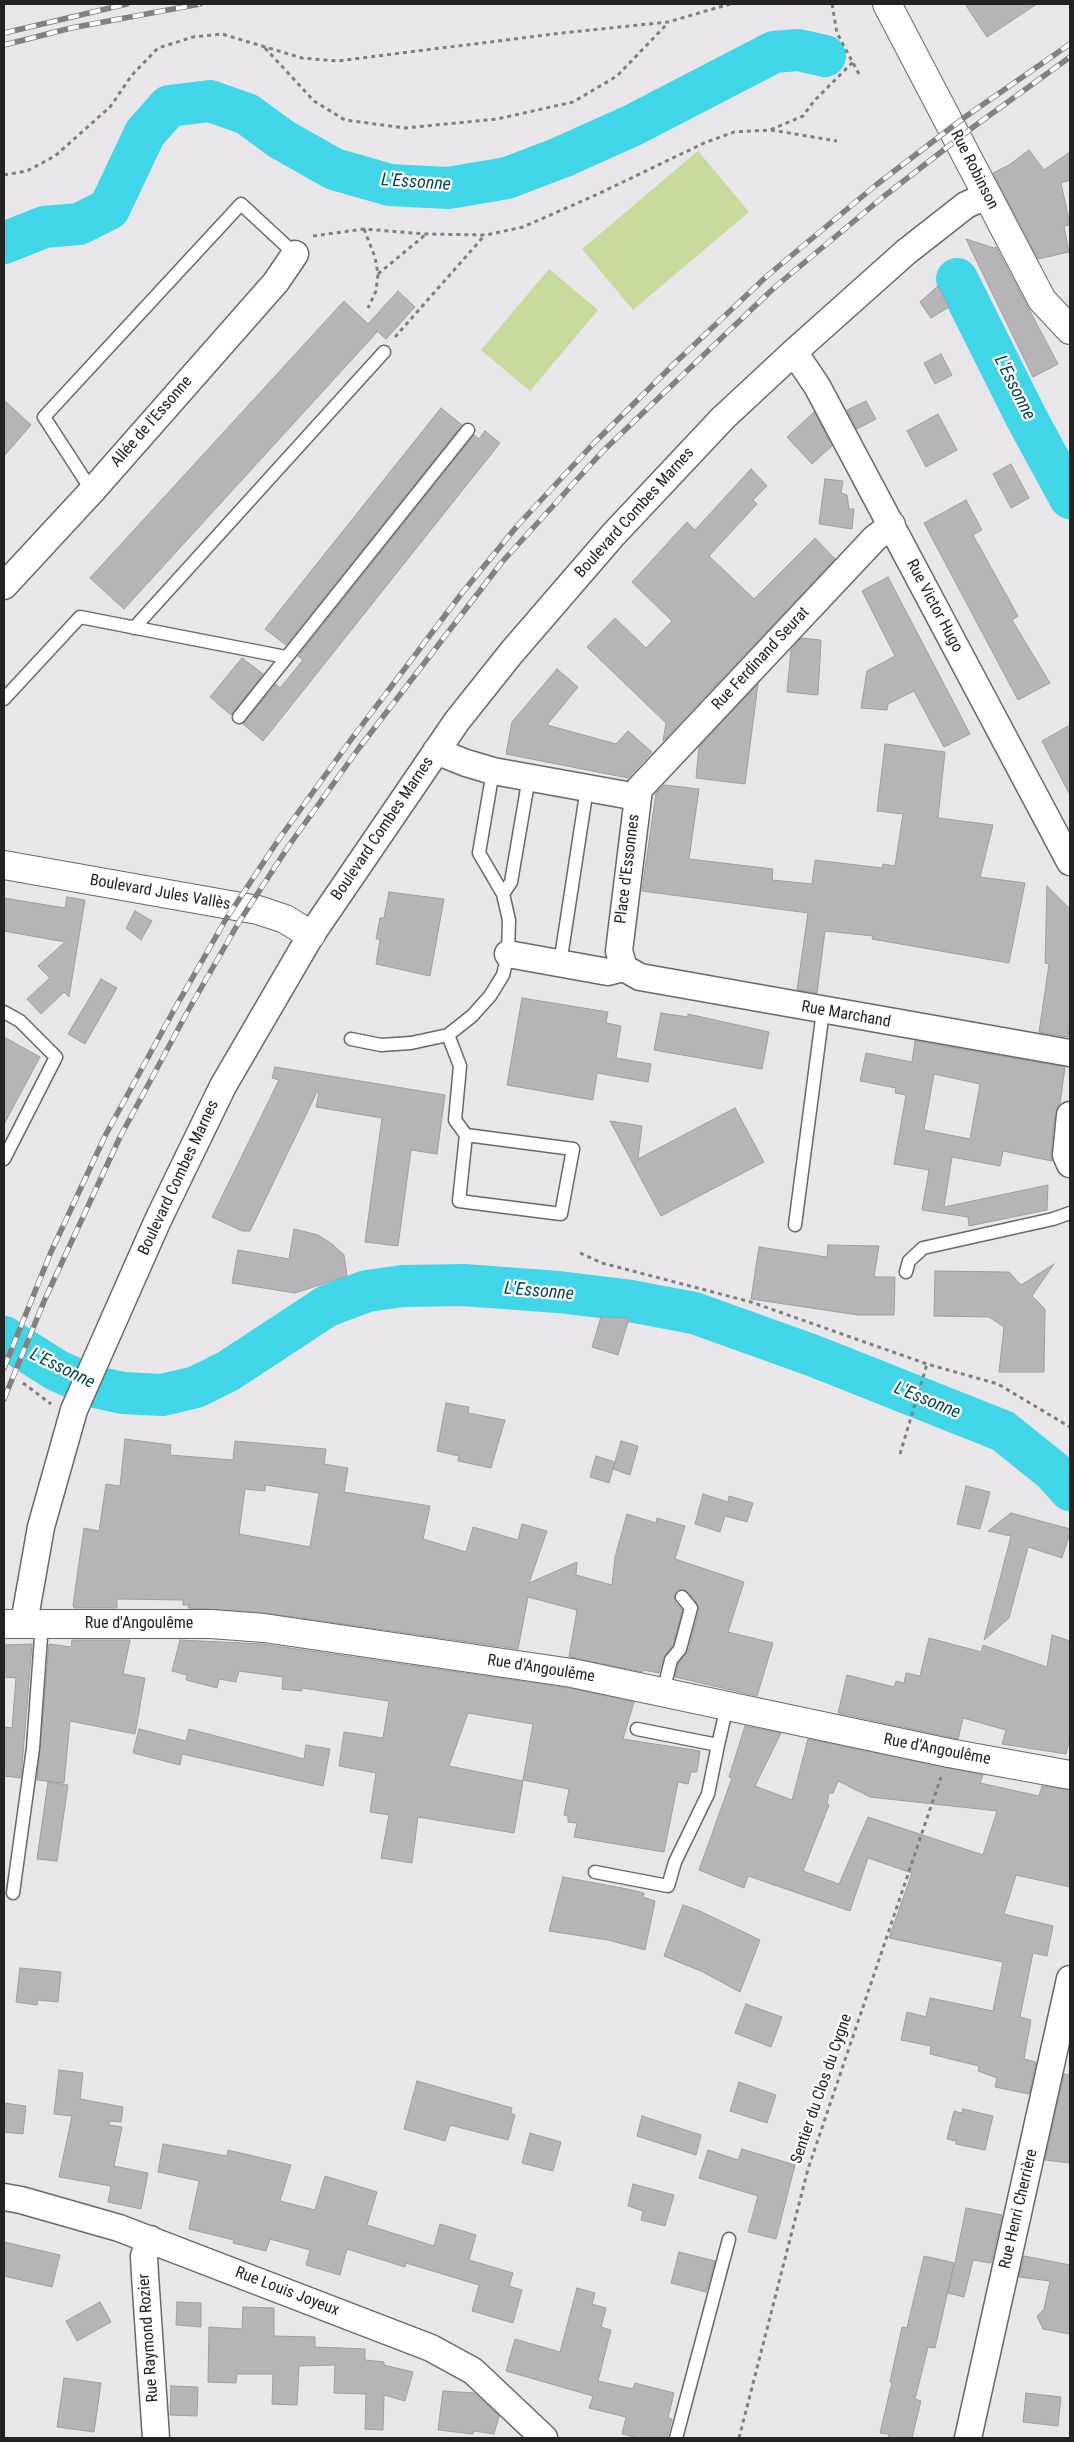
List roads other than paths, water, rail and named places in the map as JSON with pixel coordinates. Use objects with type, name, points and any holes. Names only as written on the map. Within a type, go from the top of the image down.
[{"type":"street","name":"Rue Robinson","points":[[887,4],[1042,300],[1070,330]]},
{"type":"street","name":"Boulevard Combes Marnes","points":[[23,1623],[41,1527],[73,1414],[158,1220],[223,1086],[311,935],[436,751],[512,652],[613,535],[722,418],[794,352],[906,252],[966,205],[986,196]]},
{"type":"street","name":"Allée de l'Essonne","points":[[4,586],[92,491],[276,282],[287,248]]},
{"type":"street","name":"Rue Victor Hugo","points":[[794,352],[817,386],[1070,862]]},
{"type":"street","name":"Rue Ferdinand Seurat","points":[[637,797],[639,789],[869,546],[892,525]]},
{"type":"street","name":"Place d'Essonnes","points":[[436,751],[493,771],[637,797],[618,951],[624,968]]},
{"type":"street","name":"Boulevard Jules Vallès","points":[[4,865],[258,910],[285,919],[311,935]]},
{"type":"street","points":[[508,954],[608,972],[624,968]]},
{"type":"street","name":"Rue Marchand","points":[[624,968],[640,977],[1070,1053]]},
{"type":"street","points":[[1070,1115],[1066,1155],[1070,1164]]},
{"type":"street","name":"Rue d'Angoulême","points":[[23,1623],[246,1626],[572,1673],[949,1754],[1070,1775]]},
{"type":"street","name":"Rue Henri Cherrière","points":[[968,2438],[1069,1990]]},
{"type":"street","name":"Rue Louis Joyeux","points":[[4,2197],[21,2200],[150,2239],[431,2348],[474,2371],[544,2438]]},
{"type":"street","name":"Rue Raymond Rozier","points":[[150,2239],[144,2256],[156,2438]]},
{"type":"lane","points":[[92,491],[44,417],[240,204],[287,248]]},
{"type":"lane","points":[[134,628],[384,352]]},
{"type":"lane","points":[[239,716],[468,430]]},
{"type":"lane","points":[[4,698],[80,617],[286,657]]},
{"type":"lane","points":[[351,1038],[381,1046],[411,1043],[448,1035],[472,1016],[490,996],[503,975],[508,954],[509,920],[503,894],[479,854],[493,771]]},
{"type":"lane","points":[[503,894],[511,882],[529,777]]},
{"type":"lane","points":[[560,964],[587,788]]},
{"type":"lane","points":[[794,1225],[824,1011]]},
{"type":"lane","points":[[4,1012],[20,1020],[56,1057],[4,1159]]},
{"type":"lane","points":[[448,1035],[460,1066],[455,1120],[466,1135],[459,1201],[561,1214],[573,1149],[466,1135]]},
{"type":"lane","points":[[906,1272],[909,1261],[923,1248],[1053,1219],[1070,1212]]},
{"type":"lane","points":[[663,1692],[671,1660],[680,1649],[690,1608],[682,1597]]},
{"type":"lane","points":[[13,1894],[33,1748],[23,1623]]},
{"type":"lane","points":[[594,1872],[668,1886],[674,1862],[708,1794],[727,1706]]},
{"type":"lane","points":[[637,1729],[718,1745]]},
{"type":"lane","points":[[676,2438],[729,2239]]},
{"type":"waterway","name":"L'Essonne","points":[[4,243],[44,227],[79,224],[109,209],[145,133],[169,106],[210,101],[247,114],[281,139],[334,169],[390,185],[448,188],[507,178],[562,157],[633,125],[774,52],[798,50],[825,56]]},
{"type":"waterway","name":"L'Essonne","points":[[957,279],[1027,419],[1070,498]]},
{"type":"waterway","name":"L'Essonne","points":[[4,1337],[56,1370],[91,1386],[123,1393],[162,1395],[196,1387],[228,1371],[327,1306],[367,1291],[403,1286],[464,1285],[558,1292],[625,1300],[694,1313],[814,1356],[1003,1431],[1054,1472],[1070,1490]]},
{"type":"railway","points":[[4,33],[127,4]]},
{"type":"railway","points":[[4,45],[71,28],[200,4]]},
{"type":"railway","points":[[4,1368],[51,1252],[106,1134],[226,919],[279,839],[350,741],[462,593],[518,525],[594,443],[767,276],[876,185],[965,117],[1070,44]]},
{"type":"railway","points":[[4,1399],[45,1299],[120,1137],[189,1009],[239,922],[290,844],[359,748],[502,562],[603,451],[775,287],[883,197],[972,128],[1070,57]]}]
